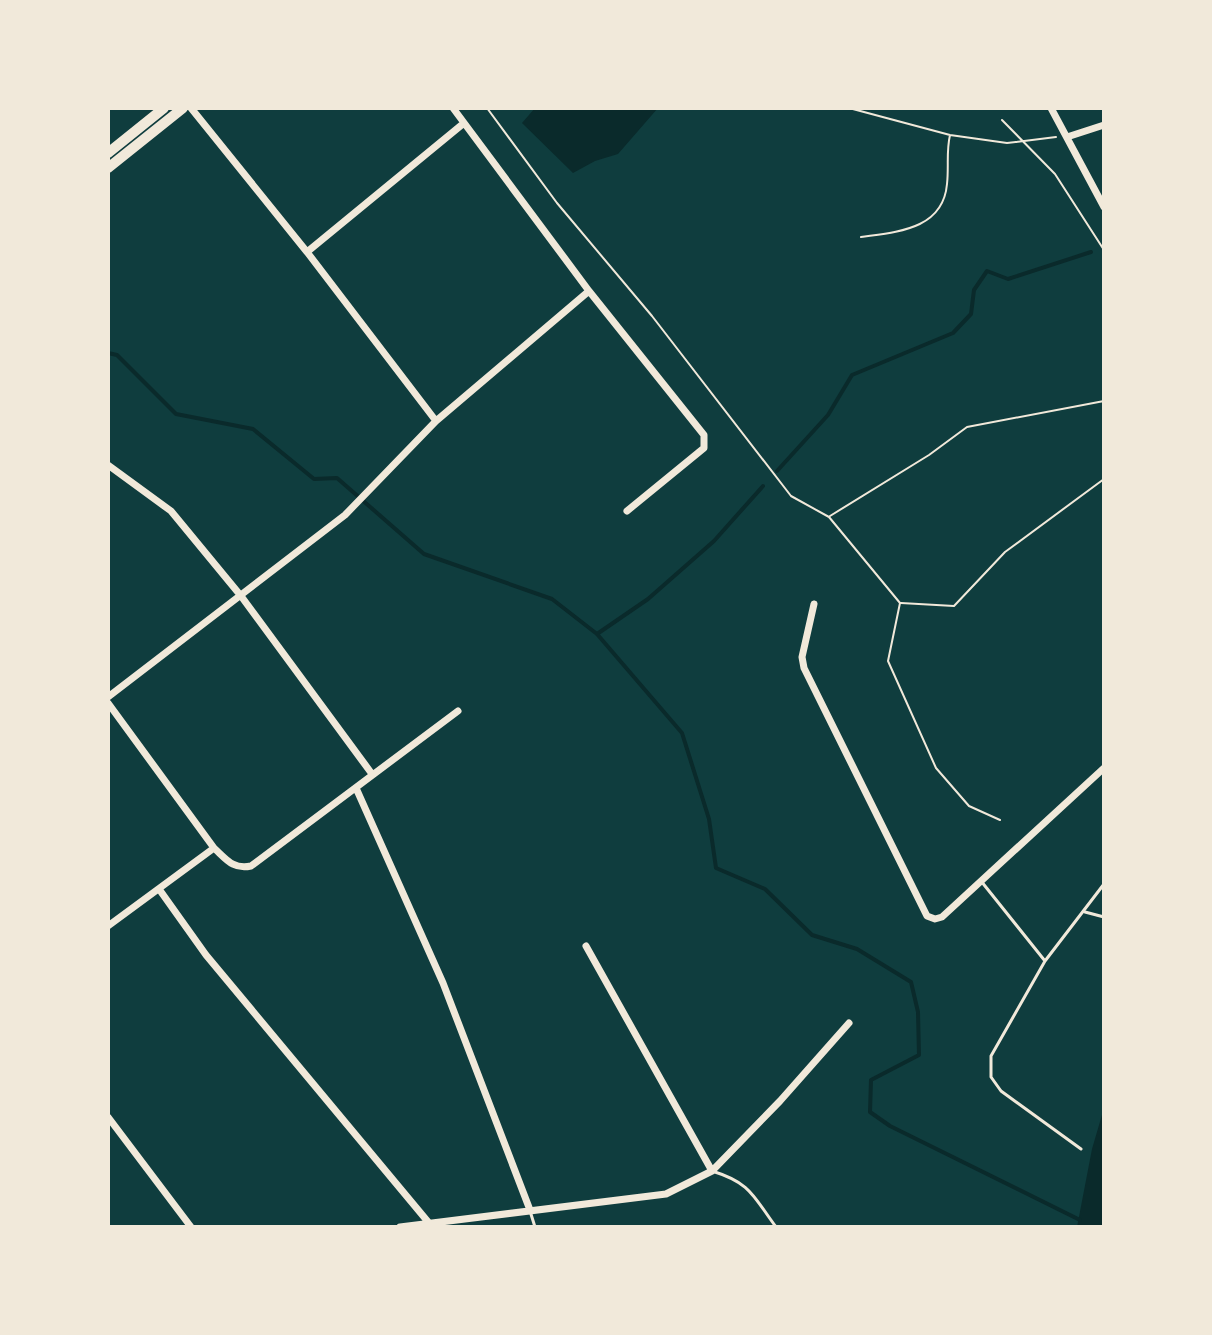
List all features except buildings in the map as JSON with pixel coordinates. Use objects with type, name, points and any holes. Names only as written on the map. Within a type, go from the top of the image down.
[{"type":"main road","points":[[108,153],[164,108]]},
{"type":"main road","points":[[108,168],[183,108]]},
{"type":"street","points":[[191,108],[307,252],[436,421]]},
{"type":"street","points":[[453,108],[589,291],[704,435],[704,448],[627,511]]},
{"type":"street","points":[[1051,108],[1104,207]]},
{"type":"street","points":[[307,252],[464,123]]},
{"type":"street","points":[[1067,137],[1104,125]]},
{"type":"street","points":[[108,697],[345,515],[436,421],[589,291]]},
{"type":"street","points":[[108,465],[171,511],[241,596],[372,774]]},
{"type":"street","points":[[814,604],[802,657],[804,668],[927,916],[935,919],[942,917],[1104,768]]},
{"type":"street","points":[[108,703],[214,848],[233,866],[242,868],[251,866],[458,711]]},
{"type":"street","points":[[356,788],[443,983],[530,1210]]},
{"type":"street","points":[[108,926],[214,848]]},
{"type":"street","points":[[159,889],[206,955],[429,1223]]},
{"type":"street","points":[[586,946],[712,1171]]},
{"type":"street","points":[[400,1227],[666,1194],[712,1171],[849,1023]]},
{"type":"street","points":[[108,1117],[191,1227]]},
{"type":"lane","points":[[981,881],[1045,961]]},
{"type":"lane","points":[[1081,1149],[1001,1091],[991,1077],[991,1056],[1045,961],[1104,884]]},
{"type":"lane","points":[[1083,911],[1104,917]]},
{"type":"lane","points":[[712,1171],[736,1178],[744,1184],[776,1227]]},
{"type":"lane","points":[[530,1210],[535,1227]]},
{"type":"path","points":[[487,108],[557,203],[652,316],[791,496],[829,517],[900,603],[954,606],[1005,552],[1104,479]]},
{"type":"path","points":[[849,108],[950,135],[1007,143],[1067,137]]},
{"type":"path","points":[[1002,120],[1055,174],[1104,250]]},
{"type":"path","points":[[861,237],[916,228],[938,212],[947,187],[946,153],[950,135]]},
{"type":"path","points":[[829,517],[929,455],[967,427],[1104,401]]},
{"type":"path","points":[[900,603],[888,661],[936,768],[969,806],[1000,820]]},
{"type":"water","points":[[535,108],[658,108],[618,154],[595,161],[573,173],[522,123]]},
{"type":"water","points":[[1104,1108],[1104,1227],[1077,1227],[1092,1149]]},
{"type":"waterway","points":[[777,471],[828,415],[852,375],[953,333],[971,314],[974,290],[987,271],[1008,279],[1091,252]]},
{"type":"waterway","points":[[108,353],[117,355],[176,414],[253,429],[314,479],[337,478],[424,554],[552,599],[597,634],[682,733],[709,819],[716,868],[765,889],[812,935],[857,949],[911,982],[918,1012],[919,1055],[871,1080],[870,1112],[890,1126],[1080,1220]]},
{"type":"waterway","points":[[597,634],[648,599],[714,541],[763,486]]}]
